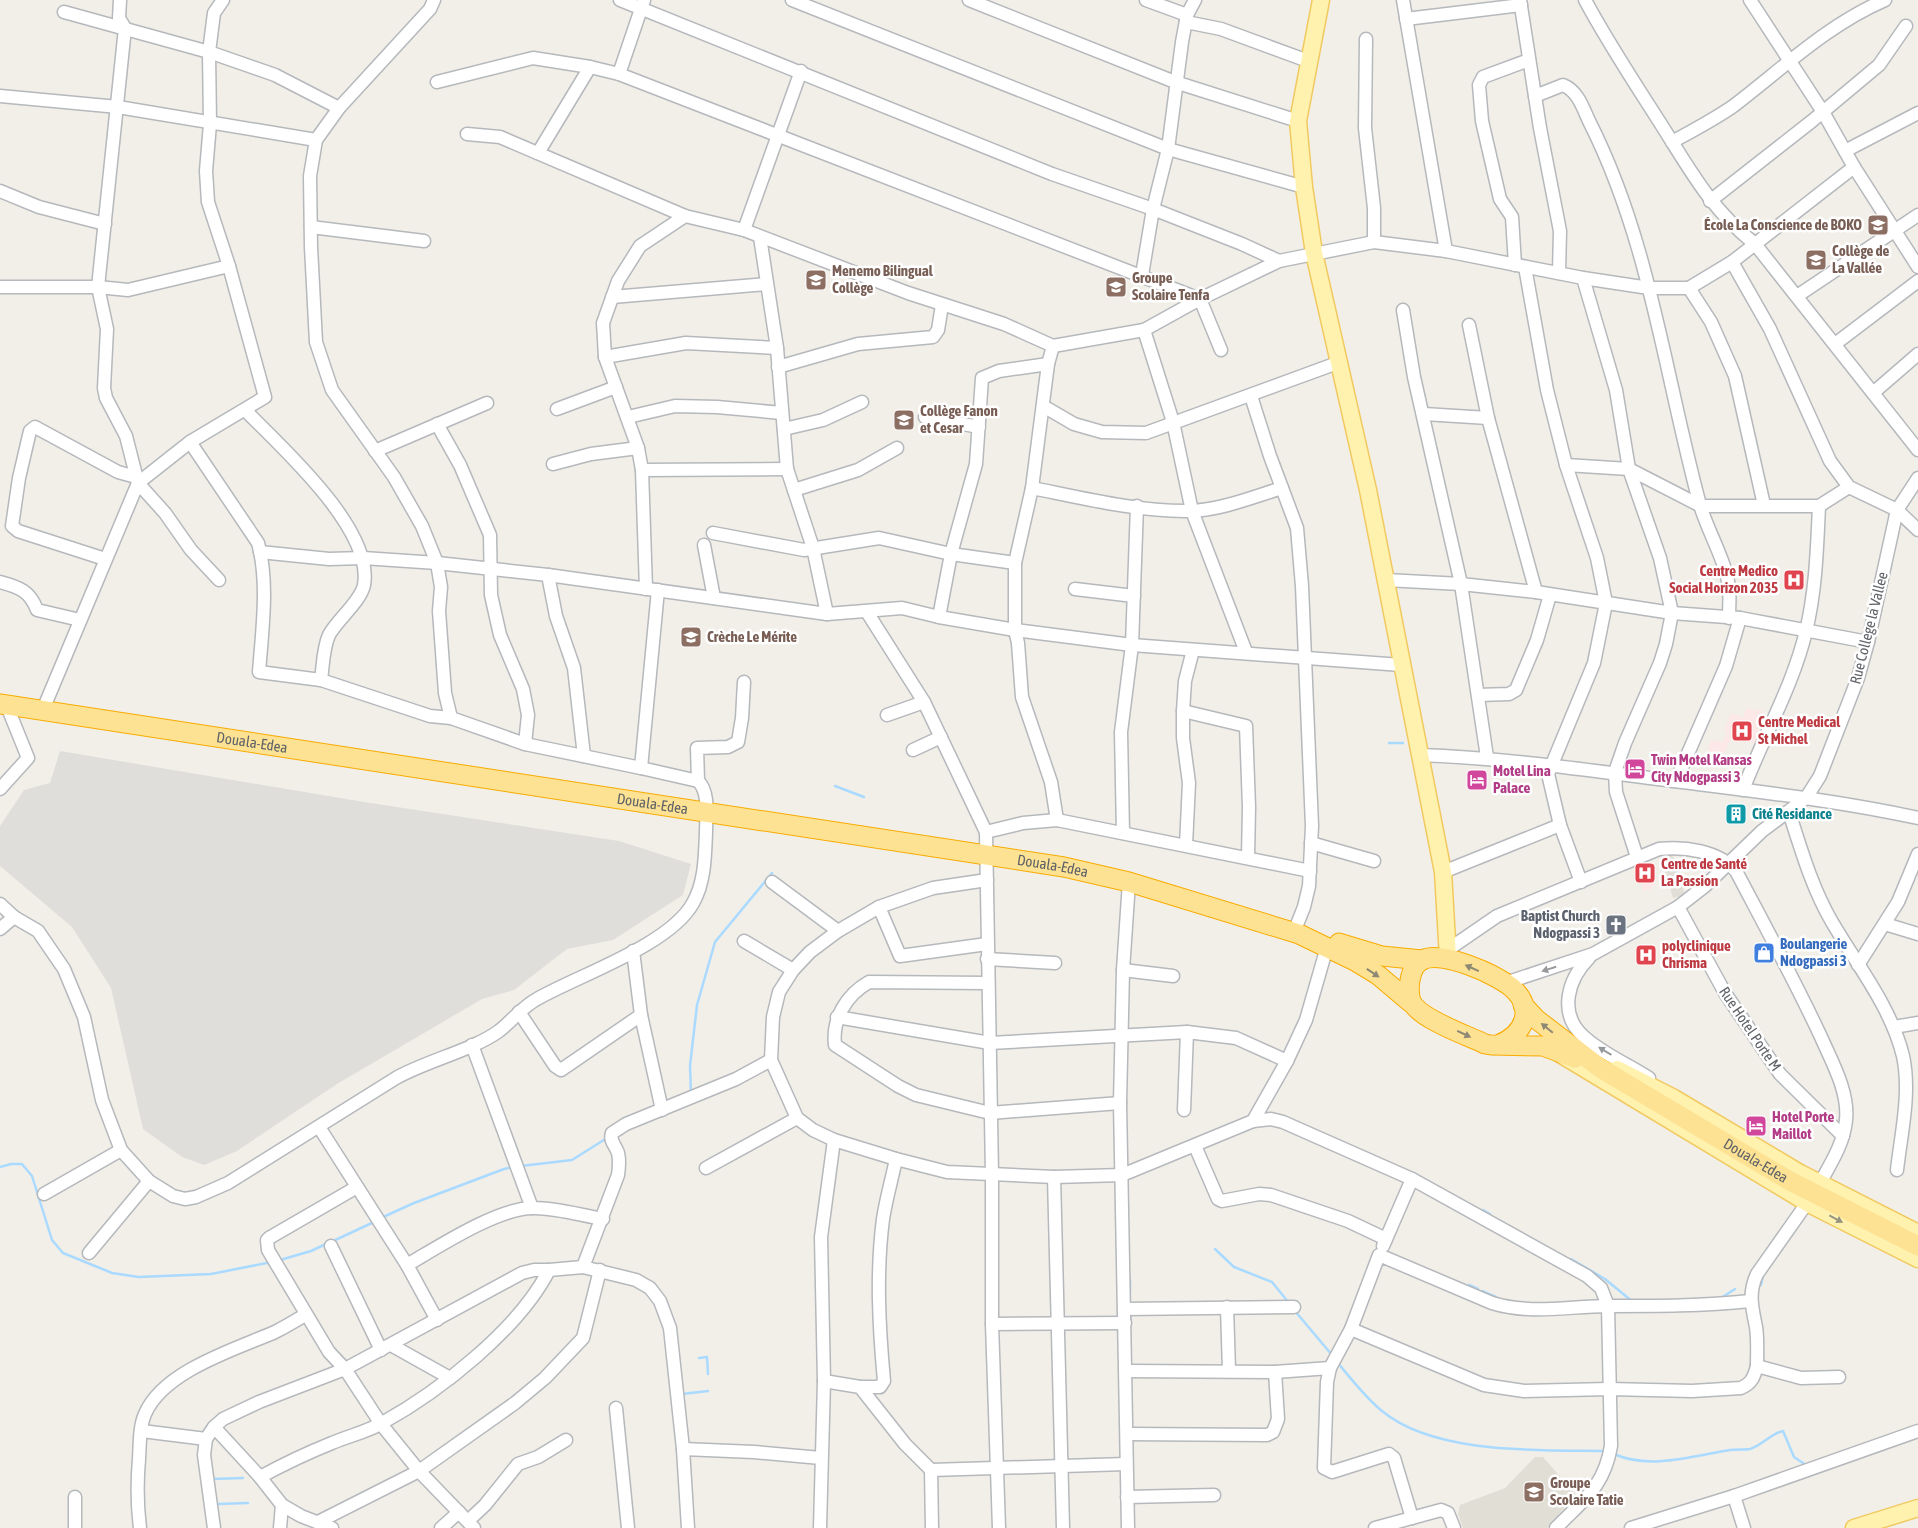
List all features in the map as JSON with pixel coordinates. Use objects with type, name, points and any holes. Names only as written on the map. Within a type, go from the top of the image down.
[{"type":"highway","name":"Douala-Edea","points":[[3,705],[987,854],[1129,882],[1296,933]]},
{"type":"highway","points":[[1296,933],[1327,947],[1378,975],[1424,1016],[1485,1044],[1559,1046]]},
{"type":"highway","points":[[1296,933],[1382,956],[1422,960],[1449,953],[1505,982],[1518,994],[1523,1005],[1524,1019],[1516,1036],[1498,1045]]},
{"type":"highway","points":[[1410,1002],[1409,988],[1411,976],[1422,960]]},
{"type":"highway","name":"Douala-Edea","points":[[1523,1005],[1559,1046],[1600,1068],[1788,1180],[1918,1246]]},
{"type":"main road","points":[[1321,0],[1298,121],[1304,187],[1314,254],[1340,362],[1386,580],[1401,665],[1443,872],[1449,953]]},
{"type":"main road","points":[[1559,1046],[1674,1098],[1765,1154],[1918,1233]]},
{"type":"main road","points":[[1559,1046],[1807,1203],[1918,1259]]},
{"type":"main road","points":[[1854,1528],[1918,1508]]},
{"type":"street","points":[[120,0],[119,18],[125,28],[98,287],[107,329],[104,388],[106,398],[126,436],[137,480],[165,513],[191,550],[219,580]]},
{"type":"street","points":[[42,712],[137,480],[190,442],[262,400],[265,396],[229,266],[208,202],[206,171],[210,124],[209,52],[214,12],[223,0]]},
{"type":"street","points":[[434,0],[430,9],[339,108],[316,140],[310,176],[311,227],[316,342],[332,390],[394,478],[422,526],[437,563],[441,587],[439,611],[445,692],[451,718]]},
{"type":"street","points":[[620,0],[643,4],[1052,174],[1153,209],[1242,244],[1279,262]]},
{"type":"street","points":[[792,0],[1168,149],[1304,187]]},
{"type":"street","points":[[969,0],[1175,82],[1298,121]]},
{"type":"street","points":[[1146,0],[1187,19],[1221,29],[1308,61]]},
{"type":"street","points":[[1142,275],[1153,209],[1168,149],[1175,82],[1187,19],[1195,0]]},
{"type":"street","points":[[1403,0],[1446,251]]},
{"type":"street","points":[[1585,0],[1601,30],[1710,201],[1732,226],[1755,244],[1918,450]]},
{"type":"street","points":[[1750,0],[1823,112],[1854,167],[1918,267]]},
{"type":"street","points":[[1672,142],[1731,107],[1788,61],[1858,12],[1885,0]]},
{"type":"street","points":[[1406,19],[1521,2],[1535,96],[1560,231],[1559,272]]},
{"type":"street","points":[[619,74],[643,4]]},
{"type":"street","points":[[64,12],[209,52],[274,75],[339,108]]},
{"type":"street","points":[[1710,201],[1823,112],[1879,65],[1906,26]]},
{"type":"street","points":[[1366,39],[1366,128],[1374,208],[1374,242]]},
{"type":"street","points":[[437,82],[533,58],[590,67],[619,74],[1200,298],[1221,350]]},
{"type":"street","points":[[1530,60],[1483,77],[1478,85],[1482,121],[1500,199],[1512,217],[1520,266],[1546,390],[1566,465],[1597,558],[1606,603],[1594,663],[1550,764],[1549,782],[1560,825],[1581,882]]},
{"type":"street","points":[[538,153],[590,67]]},
{"type":"street","points":[[744,230],[801,71]]},
{"type":"street","points":[[1535,96],[1563,85],[1570,88],[1577,96],[1623,196],[1649,288],[1701,506],[1729,587],[1734,618],[1726,666],[1676,781]]},
{"type":"street","points":[[0,96],[118,107],[210,124],[316,140]]},
{"type":"street","points":[[1845,151],[1918,113]]},
{"type":"street","points":[[467,134],[500,137],[685,216],[744,230],[942,305],[1004,324],[1053,346],[1144,330],[1200,298],[1279,262],[1374,242],[1446,251],[1584,278],[1649,288],[1689,288],[1732,262],[1854,167]]},
{"type":"street","points":[[0,192],[40,208],[105,224]]},
{"type":"street","points":[[641,768],[652,590],[642,470],[638,448],[628,417],[605,357],[603,323],[618,280],[640,246],[685,216]]},
{"type":"street","points":[[1797,296],[1918,216]]},
{"type":"street","points":[[311,227],[424,241]]},
{"type":"street","points":[[760,237],[777,348],[787,469],[813,548],[827,614]]},
{"type":"street","points":[[1732,262],[1770,329],[1830,461],[1849,488],[1897,510],[1918,530]]},
{"type":"street","points":[[0,287],[98,287],[128,290],[229,266]]},
{"type":"street","points":[[1584,278],[1616,390],[1629,469],[1660,558],[1672,613],[1660,663],[1625,743],[1615,772],[1616,792],[1637,857]]},
{"type":"street","points":[[1835,344],[1918,281]]},
{"type":"street","points":[[612,297],[766,284]]},
{"type":"street","points":[[1689,288],[1710,322],[1735,376],[1764,506]]},
{"type":"street","points":[[778,367],[858,344],[933,337],[938,330],[942,305]]},
{"type":"street","points":[[1402,310],[1414,377],[1424,414],[1461,584],[1487,757]]},
{"type":"street","points":[[1470,324],[1488,418],[1536,592]]},
{"type":"street","points":[[1144,330],[1173,422],[1192,511],[1246,652]]},
{"type":"street","points":[[605,357],[686,343],[777,348]]},
{"type":"street","points":[[1053,346],[1048,364],[1032,488],[1015,563],[1015,630],[1018,643],[1022,697],[1051,782],[1057,820]]},
{"type":"street","points":[[1873,392],[1918,354]]},
{"type":"street","points":[[1043,406],[1074,424],[1109,434],[1146,433],[1340,362]]},
{"type":"street","points":[[940,617],[951,554],[974,476],[982,378],[999,371],[1048,364]]},
{"type":"street","points":[[557,409],[616,387]]},
{"type":"street","points":[[1250,396],[1297,528],[1305,660],[1311,843],[1307,898],[1296,933]]},
{"type":"street","points":[[375,451],[487,402]]},
{"type":"street","points":[[784,429],[823,420],[862,402]]},
{"type":"street","points":[[628,417],[675,406],[717,407],[782,413]]},
{"type":"street","points":[[245,410],[313,480],[354,533],[363,558],[364,585],[330,635],[321,680]]},
{"type":"street","points":[[1424,414],[1488,418]]},
{"type":"street","points":[[925,417],[979,427]]},
{"type":"street","points":[[437,424],[460,465],[488,527],[490,535],[489,570],[491,595],[500,635],[523,689],[528,715],[525,744]]},
{"type":"street","points":[[105,559],[18,531],[12,526],[19,478],[30,431],[35,427],[118,472],[137,480]]},
{"type":"street","points":[[190,442],[258,543],[263,605],[259,672],[321,680],[430,716],[451,718],[525,744],[698,781]]},
{"type":"street","points":[[553,464],[591,454],[638,448]]},
{"type":"street","points":[[794,490],[858,470],[897,448]]},
{"type":"street","points":[[1566,465],[1629,469],[1701,506],[1819,506],[1849,488]]},
{"type":"street","points":[[642,470],[787,469]]},
{"type":"street","points":[[1897,510],[1918,478]]},
{"type":"street","points":[[1032,488],[1089,500],[1192,511],[1234,503],[1282,488]]},
{"type":"street","points":[[1123,833],[1121,732],[1132,645],[1137,506]]},
{"type":"street","points":[[1743,790],[1778,710],[1806,632],[1816,570],[1819,506]]},
{"type":"street","name":"Rue College la Vallee","points":[[1593,954],[1678,907],[1704,886],[1762,831],[1806,798],[1820,776],[1858,678],[1868,642],[1897,510]]},
{"type":"street","points":[[713,533],[804,550],[879,538],[951,554],[1015,563]]},
{"type":"street","points":[[704,545],[714,598]]},
{"type":"street","points":[[260,552],[329,560],[363,558],[437,563],[548,575],[827,614],[902,608],[940,617],[1015,630],[1132,645],[1246,652],[1305,660],[1401,665]]},
{"type":"street","points":[[548,575],[556,616],[574,668],[584,756]]},
{"type":"street","points":[[1386,580],[1461,584],[1536,592],[1672,613],[1734,618],[1868,642]]},
{"type":"street","points":[[0,582],[24,589],[32,596],[38,610],[80,620]]},
{"type":"street","points":[[1075,589],[1134,596]]},
{"type":"street","points":[[1478,695],[1509,694],[1516,690],[1537,640],[1550,594]]},
{"type":"street","points":[[867,612],[924,702],[986,832],[987,983],[992,1174],[992,1324],[999,1528]]},
{"type":"street","points":[[1186,846],[1189,783],[1183,738],[1183,711],[1185,682],[1192,650]]},
{"type":"street","points":[[0,904],[14,917],[38,931],[50,946],[76,994],[84,1018],[102,1100],[121,1150],[149,1181],[173,1196],[185,1199],[196,1197],[262,1163],[419,1065],[472,1045],[499,1031],[535,1000],[633,951],[670,928],[694,902],[705,864],[706,812],[703,788],[698,781],[697,748],[728,746],[738,742],[742,718],[744,682]]},
{"type":"street","points":[[887,715],[924,702]]},
{"type":"street","points":[[0,789],[28,758],[3,705]]},
{"type":"street","points":[[1183,711],[1246,726],[1249,807],[1248,858]]},
{"type":"street","points":[[913,750],[941,737]]},
{"type":"street","points":[[1419,755],[1487,757],[1615,772],[1806,798],[1918,818]]},
{"type":"street","points":[[1789,812],[1813,884],[1831,920],[1894,1027],[1903,1058],[1905,1094],[1897,1170]]},
{"type":"street","points":[[986,832],[1022,823],[1057,820],[1310,871]]},
{"type":"street","points":[[1443,872],[1560,825]]},
{"type":"street","points":[[1311,843],[1374,861]]},
{"type":"street","points":[[1449,953],[1497,916],[1637,857],[1669,848],[1704,853],[1728,862],[1736,871],[1804,1000],[1837,1072],[1845,1099],[1846,1119],[1843,1136],[1836,1154],[1820,1183]]},
{"type":"street","points":[[1858,965],[1885,924],[1909,877],[1918,854]]},
{"type":"street","points":[[987,880],[933,888],[879,907],[838,931],[810,952],[793,970],[779,992],[773,1017],[771,1060],[797,1118],[813,1130],[834,1140],[947,1172],[1054,1178],[1122,1175],[1253,1121],[1270,1119],[1283,1122],[1412,1179],[1587,1276],[1601,1288],[1608,1306],[1611,1446],[1607,1467],[1597,1487],[1556,1528]]},
{"type":"street","points":[[772,882],[838,931]]},
{"type":"street","points":[[1128,1528],[1126,1464],[1128,1434],[1120,1103],[1123,970],[1129,882]]},
{"type":"street","points":[[879,907],[900,956],[987,944]]},
{"type":"street","name":"Rue Hotel Porte M","points":[[1678,907],[1725,994],[1780,1074],[1843,1136]]},
{"type":"street","points":[[0,929],[14,917]]},
{"type":"street","points":[[1885,924],[1918,934]]},
{"type":"street","points":[[744,941],[793,970]]},
{"type":"street","points":[[1253,1121],[1287,1061],[1306,1020],[1327,947]]},
{"type":"street","points":[[633,951],[641,1015],[662,1110]]},
{"type":"street","points":[[1505,982],[1593,954]]},
{"type":"street","points":[[1593,954],[1576,972],[1568,992],[1569,1014],[1574,1023],[1585,1038],[1636,1069],[1674,1098]]},
{"type":"street","points":[[987,959],[1055,963]]},
{"type":"street","points":[[1123,970],[1173,976]]},
{"type":"street","points":[[987,983],[869,982],[846,1002],[837,1017],[834,1037],[835,1045],[839,1050],[916,1094],[990,1112],[1120,1103]]},
{"type":"street","points":[[519,1012],[555,1066],[560,1070],[641,1015]]},
{"type":"street","points":[[837,1017],[990,1042],[1187,1032],[1236,1038],[1287,1061]]},
{"type":"street","points":[[1894,1027],[1918,1023]]},
{"type":"street","points":[[1184,1110],[1187,1032]]},
{"type":"street","points":[[472,1045],[532,1208]]},
{"type":"street","points":[[584,1267],[603,1219],[620,1164],[618,1153],[611,1140],[612,1134],[626,1124],[736,1079],[771,1060]]},
{"type":"street","points":[[706,1168],[797,1118]]},
{"type":"street","points":[[319,1126],[407,1264],[437,1320]]},
{"type":"street","points":[[820,1528],[824,1381],[821,1237],[834,1140]]},
{"type":"street","points":[[1195,1146],[1218,1199],[1227,1201],[1260,1194],[1271,1195],[1320,1210],[1386,1239]]},
{"type":"street","points":[[44,1194],[121,1150]]},
{"type":"street","points":[[824,1381],[860,1387],[880,1387],[884,1380],[881,1346],[880,1261],[883,1218],[896,1159]]},
{"type":"street","points":[[1054,1178],[1062,1528]]},
{"type":"street","points":[[1412,1179],[1379,1255],[1351,1329],[1330,1368],[1327,1382],[1324,1468],[1332,1472],[1389,1454],[1394,1458],[1412,1518]]},
{"type":"street","points":[[89,1253],[149,1181]]},
{"type":"street","points":[[357,1187],[267,1240],[268,1250],[305,1316],[329,1352],[346,1369],[381,1424],[419,1471],[467,1521]]},
{"type":"street","points":[[1351,1329],[1474,1382],[1500,1389],[1524,1391],[1609,1389],[1692,1391],[1741,1388],[1749,1385],[1754,1378],[1757,1366],[1758,1345],[1750,1301],[1752,1285],[1757,1274],[1807,1203]]},
{"type":"street","points":[[407,1264],[469,1230],[510,1212],[532,1208],[603,1219]]},
{"type":"street","points":[[331,1246],[386,1347],[450,1378]]},
{"type":"street","points":[[1379,1255],[1511,1308],[1527,1310],[1721,1304],[1750,1301]]},
{"type":"street","points":[[214,1528],[204,1455],[206,1439],[214,1427],[223,1419],[259,1402],[346,1369],[522,1273],[534,1270],[584,1267],[636,1280],[650,1288],[660,1301],[670,1328],[683,1449],[688,1528]]},
{"type":"street","points":[[260,1476],[304,1454],[381,1424],[450,1378],[478,1354],[526,1305],[549,1270]]},
{"type":"street","points":[[318,1522],[419,1471],[515,1403],[545,1378],[583,1338],[600,1270]]},
{"type":"street","points":[[1124,1308],[1294,1307]]},
{"type":"street","points":[[1227,1308],[1229,1372]]},
{"type":"street","points":[[140,1528],[138,1470],[142,1431],[144,1414],[155,1398],[172,1383],[203,1362],[276,1331],[305,1316]]},
{"type":"street","points":[[992,1324],[1124,1323]]},
{"type":"street","points":[[1757,1366],[1801,1378],[1839,1377]]},
{"type":"street","points":[[1126,1371],[1275,1372],[1330,1368]]},
{"type":"street","points":[[1128,1434],[1267,1435],[1273,1432],[1278,1419],[1275,1372]]},
{"type":"street","points":[[860,1387],[905,1444],[931,1470],[932,1528]]},
{"type":"street","points":[[616,1408],[628,1528]]},
{"type":"street","points":[[214,1427],[260,1476],[282,1505],[332,1528]]},
{"type":"street","points":[[142,1431],[206,1439]]},
{"type":"street","points":[[1631,1528],[1734,1496],[1918,1431]]},
{"type":"street","points":[[442,1528],[467,1521],[485,1506],[513,1468],[566,1440]]},
{"type":"street","points":[[683,1449],[754,1452],[821,1458]]},
{"type":"street","points":[[931,1470],[1126,1464]]},
{"type":"street","points":[[1127,1497],[1214,1495]]},
{"type":"street","points":[[1734,1496],[1744,1528]]},
{"type":"street","points":[[75,1497],[75,1528]]},
{"type":"street","points":[[280,1528],[282,1505]]},
{"type":"street","points":[[1375,1528],[1445,1510],[1454,1528]]},
{"type":"shaded area","name":"Centre Medico Social Horizon 2035","points":[[1786,570],[1802,572],[1802,584],[1784,582]]},
{"type":"shaded area","name":"Centre Medical St Michel","points":[[1746,708],[1763,711],[1756,744],[1732,737],[1723,755],[1708,751],[1711,740],[1723,742],[1727,732],[1724,730],[1731,713],[1743,717]]},
{"type":"shaded area","points":[[60,751],[364,802],[619,841],[691,864],[683,895],[613,940],[567,949],[514,990],[482,999],[337,1084],[237,1151],[204,1165],[182,1157],[143,1129],[111,988],[72,927],[0,866],[0,826],[24,790],[50,783]]},
{"type":"shaded area","points":[[1672,853],[1685,895],[1673,898],[1660,855]]},
{"type":"shaded area","name":"Centre de Santé La Passion","points":[[1647,861],[1655,886],[1644,892],[1636,867]]},
{"type":"shaded area","name":"Groupe Scolaire Tatie","points":[[1535,1457],[1543,1457],[1577,1496],[1547,1528],[1463,1528],[1458,1514],[1460,1505],[1505,1488]]},
{"type":"waterway","points":[[1389,743],[1403,743]]},
{"type":"waterway","points":[[835,786],[864,797]]},
{"type":"waterway","points":[[691,1093],[690,1066],[697,1005],[715,942],[772,873]]},
{"type":"waterway","points":[[521,1166],[572,1160],[607,1138]]},
{"type":"waterway","points":[[0,1167],[22,1164],[32,1176],[52,1240],[63,1253],[112,1273],[139,1277],[211,1274],[272,1262]]},
{"type":"waterway","points":[[381,1218],[414,1203],[513,1167]]},
{"type":"waterway","points":[[1483,1210],[1490,1214]]},
{"type":"waterway","points":[[331,1242],[374,1222]]},
{"type":"waterway","points":[[280,1260],[311,1251],[326,1244]]},
{"type":"waterway","points":[[1215,1249],[1234,1267],[1272,1282],[1289,1303]]},
{"type":"waterway","points":[[1571,1259],[1605,1279],[1633,1302]]},
{"type":"waterway","points":[[1761,1285],[1763,1275]]},
{"type":"waterway","points":[[1130,1280],[1130,1292]]},
{"type":"waterway","points":[[1469,1285],[1478,1289]]},
{"type":"waterway","points":[[1721,1298],[1735,1289]]},
{"type":"waterway","points":[[1482,1291],[1496,1297]]},
{"type":"waterway","points":[[1295,1311],[1332,1355]]},
{"type":"waterway","points":[[1130,1316],[1131,1323]]},
{"type":"waterway","points":[[699,1358],[707,1357],[708,1374]]},
{"type":"waterway","points":[[1338,1363],[1364,1394],[1382,1411],[1404,1425],[1430,1436],[1459,1443],[1521,1450],[1606,1451]]},
{"type":"waterway","points":[[682,1394],[708,1391]]},
{"type":"waterway","points":[[1614,1454],[1642,1461],[1687,1458],[1730,1450],[1750,1449],[1783,1431],[1794,1457],[1806,1465]]},
{"type":"waterway","points":[[212,1479],[243,1478]]},
{"type":"waterway","points":[[1590,1503],[1594,1498]]},
{"type":"waterway","points":[[216,1502],[217,1504],[248,1503]]},
{"type":"place","name":"École La Conscience de BOKO","points":[[1878,225]]},
{"type":"place","name":"Collège de La Vallée","points":[[1816,260]]},
{"type":"place","name":"Menemo Bilingual Collège","points":[[816,280]]},
{"type":"place","name":"Groupe Scolaire Tenfa","points":[[1116,287]]},
{"type":"place","name":"Collège Fanon et Cesar","points":[[904,420]]},
{"type":"place","name":"Centre Medico Social Horizon 2035","points":[[1794,580]]},
{"type":"place","name":"Crèche Le Mérite","points":[[691,637]]},
{"type":"place","name":"Centre Medical St Michel","points":[[1742,731]]},
{"type":"place","name":"Twin Motel Kansas City Ndogpassi 3","points":[[1635,769]]},
{"type":"place","name":"Motel Lina Palace","points":[[1477,780]]},
{"type":"place","name":"Cité Residance","points":[[1736,814]]},
{"type":"place","name":"Centre de Santé La Passion","points":[[1645,873]]},
{"type":"place","name":"Baptist Church Ndogpassi 3","points":[[1616,925]]},
{"type":"place","name":"Boulangerie Ndogpassi 3","points":[[1764,953]]},
{"type":"place","name":"polyclinique Chrisma","points":[[1646,955]]},
{"type":"place","name":"Hotel Porte Maillot","points":[[1756,1126]]},
{"type":"place","name":"Groupe Scolaire Tatie","points":[[1534,1492]]}]
